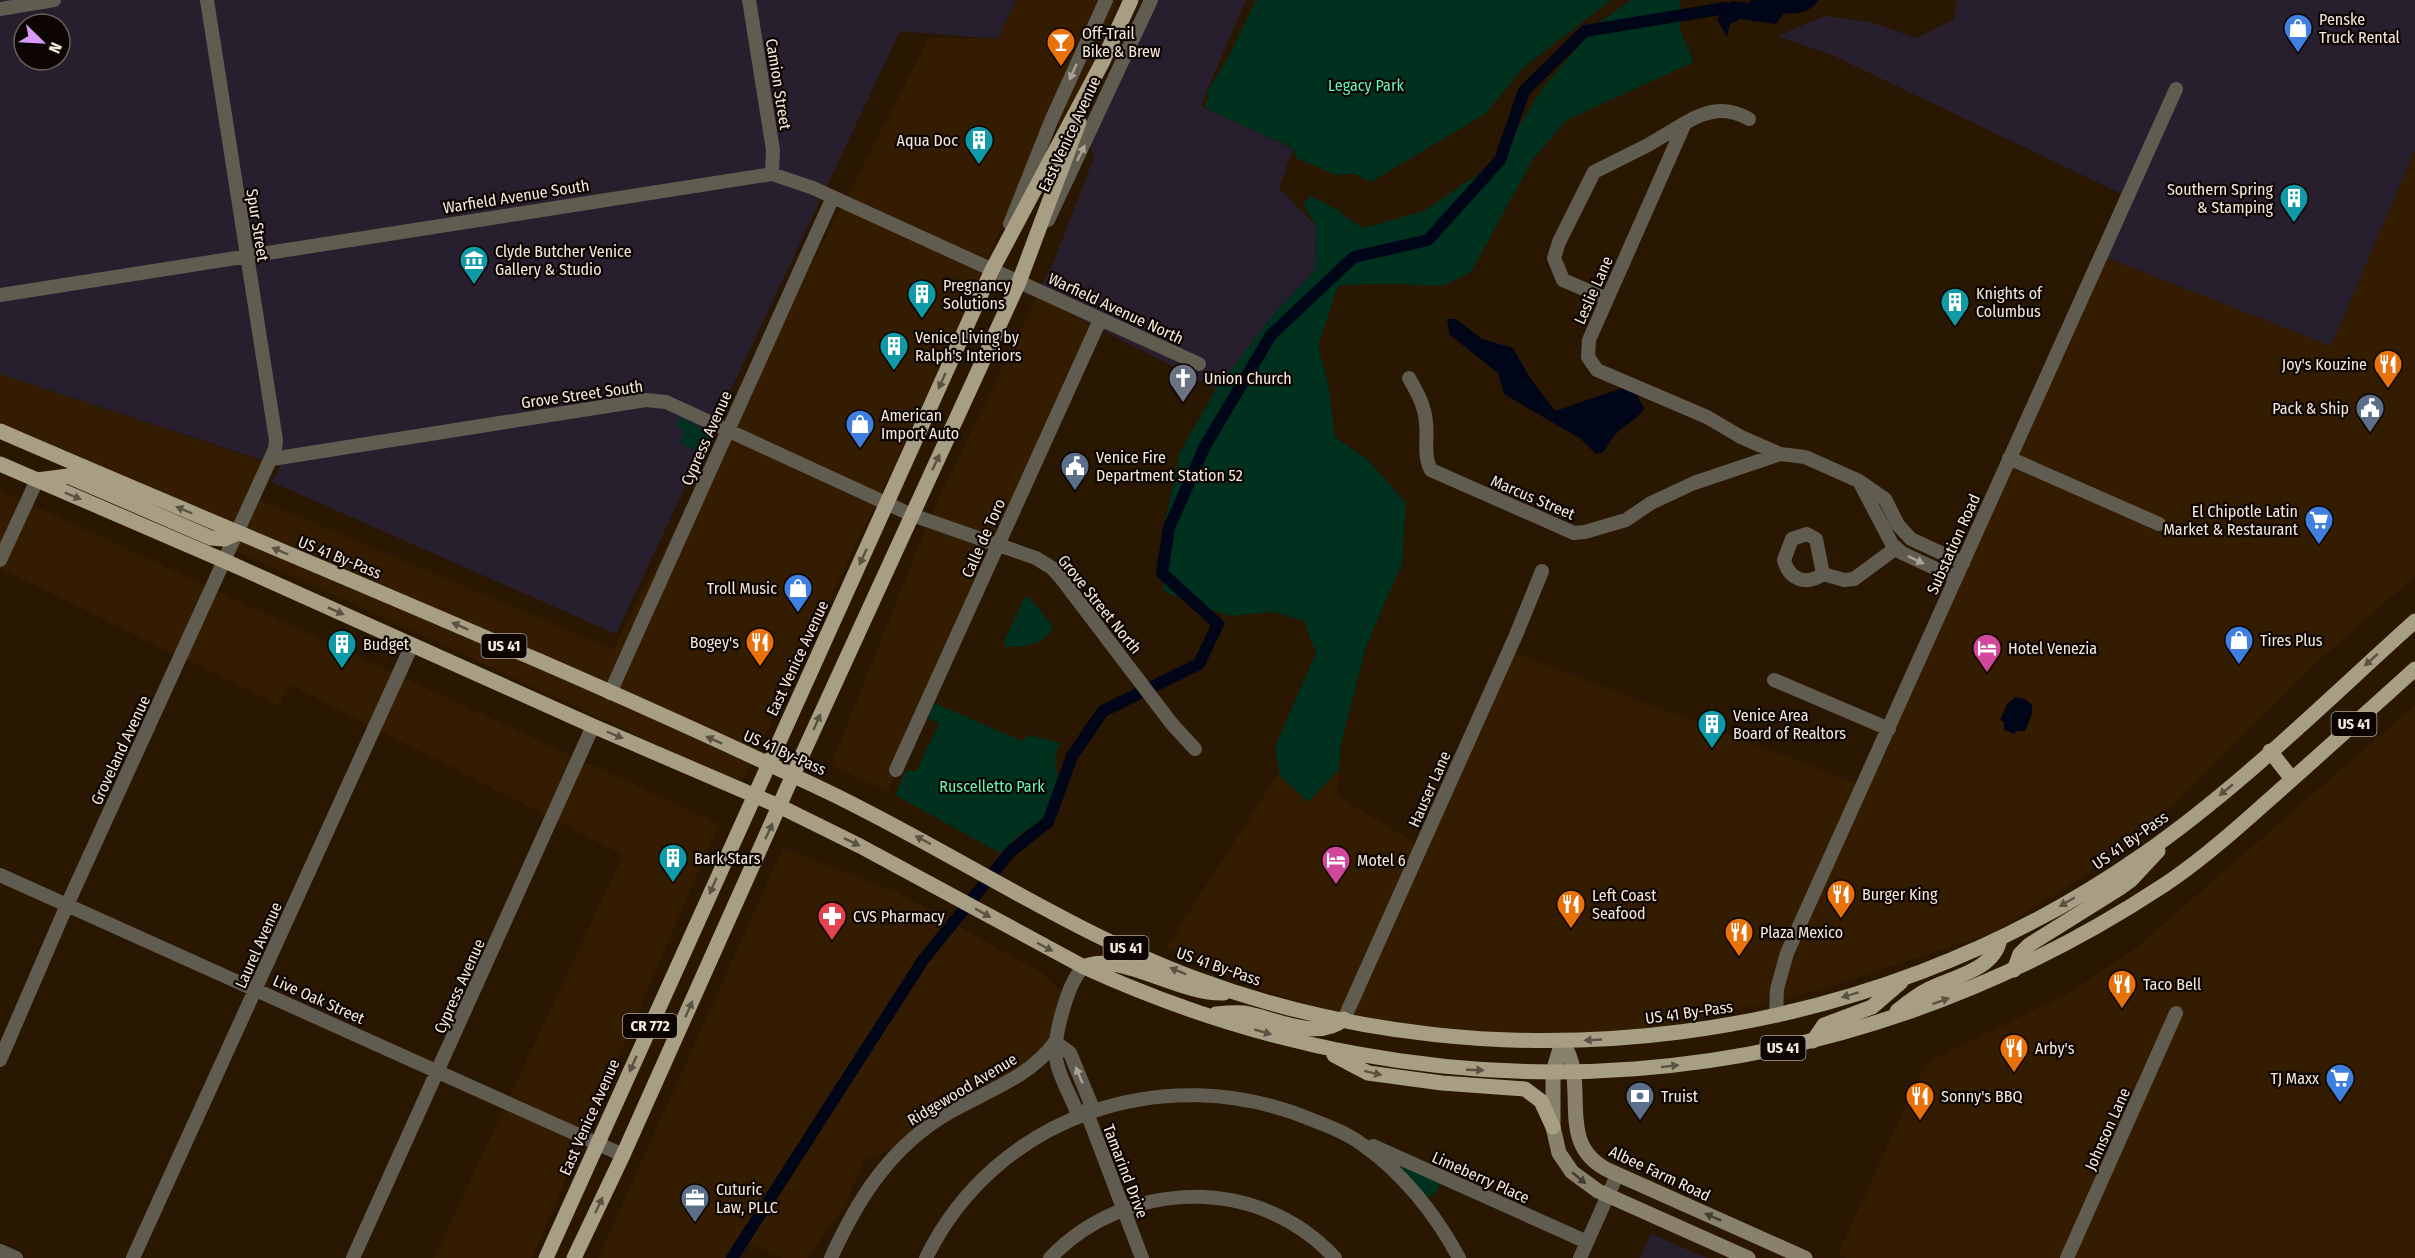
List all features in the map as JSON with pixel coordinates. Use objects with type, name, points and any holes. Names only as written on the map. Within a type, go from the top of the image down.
[{"type":"main road","name":"East Venice Avenue","points":[[546,1258],[992,270],[1101,63],[1131,0]]},
{"type":"main road","name":"East Venice Avenue","points":[[574,1258],[623,1155],[1019,282],[1101,63]]},
{"type":"main road","name":"US 41 By-Pass","points":[[0,432],[427,612],[768,764],[866,810],[1058,915],[1154,961],[1233,991],[1287,1008],[1403,1031],[1463,1037],[1562,1042],[1652,1036],[1706,1029],[1776,1016],[1908,976],[2000,939],[2092,888],[2139,858],[2178,829],[2270,751],[2415,621]]},
{"type":"main road","name":"US 41","points":[[0,464],[781,807],[860,846],[1084,967],[1139,991],[1207,1015],[1321,1047],[1431,1066],[1553,1072],[1666,1067],[1813,1041],[1879,1022],[1953,996],[2014,970],[2075,939],[2168,883],[2245,821],[2415,669]]},
{"type":"main road","points":[[37,480],[68,476],[211,538],[224,539],[238,533]]},
{"type":"main road","points":[[2270,751],[2292,779]]},
{"type":"main road","points":[[2014,970],[2020,954],[2028,945],[2131,880],[2178,829]]},
{"type":"main road","points":[[1879,1022],[1920,993],[1984,963],[1997,950],[2000,939]]},
{"type":"main road","points":[[1084,967],[1098,962],[1114,963],[1203,992],[1233,991]]},
{"type":"main road","points":[[1813,1041],[1824,1024],[1872,1007],[1908,976]]},
{"type":"main road","points":[[1207,1015],[1245,1013],[1315,1029],[1330,1028],[1344,1019]]},
{"type":"main road","points":[[1553,1127],[1553,1072],[1562,1042]]},
{"type":"main road","name":"Albee Farm Road","points":[[1562,1042],[1571,1058],[1574,1071],[1579,1140],[1592,1161],[1805,1258]]},
{"type":"main road","points":[[1321,1047],[1368,1073],[1442,1083],[1525,1089],[1540,1101],[1553,1127],[1560,1153],[1567,1166],[1583,1182],[1608,1196],[1741,1255],[1744,1231]]},
{"type":"street","points":[[0,9],[54,0]]},
{"type":"street","name":"Spur Street","points":[[207,0],[276,440],[272,457]]},
{"type":"street","name":"Camion Street","points":[[749,0],[773,150],[772,174]]},
{"type":"street","name":"East Venice Avenue","points":[[992,270],[1051,121],[1106,0]]},
{"type":"street","name":"East Venice Avenue","points":[[1019,282],[1151,0]]},
{"type":"street","name":"Substation Road","points":[[1776,1016],[1777,989],[1787,953],[2176,89]]},
{"type":"street","points":[[1607,299],[1563,280],[1554,258],[1559,242],[1594,172],[1648,145],[1701,113],[1718,110],[1731,111],[1749,119]]},
{"type":"street","name":"Leslie Lane","points":[[1685,123],[1607,299],[1587,348],[1588,357],[1597,369],[1707,417],[1741,437],[1780,454],[1805,457],[1858,482],[1885,499],[1898,525],[1911,539],[1963,563]]},
{"type":"street","name":"Warfield Avenue South","points":[[0,295],[772,174],[833,197],[1019,282]]},
{"type":"street","name":"Cypress Avenue","points":[[610,693],[833,197]]},
{"type":"street","name":"Warfield Avenue North","points":[[1019,282],[1199,364]]},
{"type":"street","name":"Calle de Toro","points":[[896,770],[1100,320]]},
{"type":"street","name":"Marcus Street","points":[[1409,378],[1421,401],[1426,417],[1427,457],[1431,470],[1574,533],[1626,520],[1651,503],[1694,483],[1780,454]]},
{"type":"street","name":"Grove Street South","points":[[272,457],[646,400],[666,402],[912,515]]},
{"type":"street","name":"Groveland Avenue","points":[[0,1060],[67,905],[272,457]]},
{"type":"street","points":[[2009,458],[2158,524]]},
{"type":"street","points":[[0,560],[37,480]]},
{"type":"street","points":[[1858,482],[1874,506],[1886,534],[1896,548],[1956,578]]},
{"type":"street","name":"Grove Street North","points":[[912,515],[1036,558],[1052,568],[1195,749]]},
{"type":"street","points":[[1823,574],[1844,580],[1854,579],[1896,548]]},
{"type":"street","name":"Hauser Lane","points":[[1344,1019],[1516,635],[1542,571]]},
{"type":"street","name":"Laurel Avenue","points":[[133,1258],[412,645]]},
{"type":"street","points":[[1774,680],[1889,729]]},
{"type":"street","name":"Cypress Avenue","points":[[353,1258],[593,726]]},
{"type":"street","name":"Live Oak Street","points":[[0,875],[623,1155]]},
{"type":"street","name":"Tamarind Drive","points":[[1084,967],[1078,973],[1072,986],[1055,1042],[1056,1060],[1076,1110],[1086,1113],[1142,1258]]},
{"type":"street","name":"Johnson Lane","points":[[2067,1258],[2176,1013]]},
{"type":"street","name":"Ridgewood Avenue","points":[[831,1258],[865,1191],[903,1146],[938,1119],[1027,1069],[1043,1057],[1055,1042]]},
{"type":"street","points":[[926,1258],[958,1208],[993,1169],[1045,1133],[1086,1113],[1111,1105],[1149,1096],[1209,1094],[1242,1098],[1276,1106],[1346,1134],[1373,1152],[1409,1187],[1428,1210],[1460,1258]]},
{"type":"street","name":"Limeberry Place","points":[[1346,1134],[1587,1242]]},
{"type":"street","points":[[1580,1258],[1617,1174]]},
{"type":"street","points":[[1050,1258],[1085,1228],[1123,1208],[1151,1200],[1191,1196],[1219,1197],[1246,1202],[1272,1212],[1297,1226],[1335,1258]]},
{"type":"street","points":[[0,1251],[16,1258]]},
{"type":"shaded area","points":[[0,0],[1016,0],[998,39],[900,31],[616,634],[272,482],[280,466],[0,374]]},
{"type":"shaded area","points":[[1016,0],[1118,0],[1095,60],[1061,125],[1044,132],[914,424],[757,752],[0,425],[0,374],[273,465],[257,499],[613,649],[929,38],[998,39]]},
{"type":"shaded area","points":[[1143,0],[1246,0],[1201,104],[1202,107],[1293,149],[1279,188],[1316,226],[1315,270],[1273,315],[1216,389],[1037,296],[1054,261],[1094,157],[1085,131]]},
{"type":"shaded area","points":[[1957,0],[2415,0],[2415,150],[2331,346],[2095,253],[2122,194],[1834,56],[1777,36],[1825,16],[1870,22],[1916,38],[1954,19]]},
{"type":"shaded area","points":[[2415,150],[2415,576],[2309,669],[2133,844],[1995,932],[1818,990],[1677,1024],[1616,1032],[1516,1035],[1404,1024],[1319,1008],[1235,981],[1166,948],[1279,772],[1280,776],[1308,801],[1339,770],[1337,796],[1419,845],[1512,652],[1859,784],[1965,539],[2095,253],[2331,346]]},
{"type":"shaded area","points":[[1037,296],[1096,327],[939,669],[888,791],[831,765],[932,513]]},
{"type":"shaded area","points":[[0,490],[719,824],[532,1258],[434,1258],[623,855],[289,684],[279,706],[0,568]]},
{"type":"shaded area","points":[[239,541],[424,617],[751,763],[742,783],[225,546]]},
{"type":"shaded area","points":[[2415,705],[2415,1258],[1847,1258],[1838,1254],[1926,1062],[2068,994],[2136,948]]},
{"type":"shaded area","points":[[783,848],[898,893],[1042,973],[1067,998],[1041,1057],[919,1137],[864,1161],[844,1207],[807,1258],[783,1258],[743,1240],[739,1242],[732,1258],[598,1258]]},
{"type":"shaded area","points":[[1651,1234],[1707,1258],[1640,1258]]},
{"type":"green space","name":"Legacy Park","points":[[1256,0],[1611,0],[1524,67],[1485,114],[1371,182],[1354,174],[1336,175],[1296,158],[1293,148],[1204,106],[1208,99],[1207,92],[1230,54]]},
{"type":"green space","points":[[1631,0],[1680,0],[1680,30],[1694,62],[1567,120],[1533,159],[1471,272],[1443,286],[1339,285],[1318,344],[1329,389],[1335,437],[1368,460],[1406,503],[1402,564],[1367,644],[1341,744],[1339,770],[1308,802],[1280,776],[1275,747],[1316,653],[1304,621],[1273,612],[1231,616],[1197,606],[1163,591],[1163,532],[1179,454],[1216,389],[1273,315],[1315,270],[1316,226],[1303,204],[1311,196],[1340,211],[1363,228],[1424,211],[1496,162],[1543,88],[1597,24]]},
{"type":"green space","points":[[680,417],[710,433],[712,443],[704,462],[697,462],[701,453],[680,443],[685,431],[676,426]]},
{"type":"green space","points":[[1025,597],[1029,597],[1053,629],[1038,642],[1020,647],[1006,647],[1004,641]]},
{"type":"green space","name":"Ruscelletto Park","points":[[934,703],[1022,741],[1028,735],[1061,743],[1055,758],[1060,789],[1058,805],[1048,817],[1022,833],[1000,853],[895,795],[906,770],[916,771],[939,724],[928,718]]},
{"type":"green space","points":[[1393,1161],[1440,1182],[1437,1191],[1425,1197]]},
{"type":"water","points":[[1751,0],[1818,0],[1803,12],[1784,13],[1776,24],[1740,19],[1730,24],[1727,37],[1717,19],[1732,1],[1749,3]]},
{"type":"water","points":[[1447,319],[1456,319],[1482,339],[1513,348],[1530,378],[1555,411],[1631,385],[1644,408],[1638,416],[1618,431],[1603,452],[1596,454],[1581,439],[1504,394],[1498,373],[1449,334]]},
{"type":"water","points":[[2015,697],[2025,699],[2032,705],[2032,714],[2025,731],[2016,731],[2015,734],[2004,730],[2004,722],[2000,720],[2007,704]]},
{"type":"waterway","points":[[732,1258],[923,960],[1011,851],[1048,822],[1072,756],[1103,711],[1199,664],[1218,624],[1162,573],[1169,528],[1205,446],[1271,335],[1354,257],[1428,240],[1500,160],[1524,91],[1585,31],[1726,8]]},
{"type":"place","name":"Penske Truck Rental","points":[[2298,54]]},
{"type":"place","name":"Off-Trail Bike & Brew","points":[[1061,68]]},
{"type":"place","name":"Aqua Doc","points":[[979,166]]},
{"type":"place","name":"Southern Spring & Stamping","points":[[2294,224]]},
{"type":"place","name":"Clyde Butcher Venice Gallery & Studio","points":[[474,286]]},
{"type":"place","name":"Pregnancy Solutions","points":[[922,320]]},
{"type":"place","name":"Knights of Columbus","points":[[1955,328]]},
{"type":"place","name":"Venice Living by Ralph's Interiors","points":[[894,372]]},
{"type":"place","name":"Joy's Kouzine","points":[[2388,390]]},
{"type":"place","name":"Union Church","points":[[1183,404]]},
{"type":"place","name":"Pack & Ship","points":[[2370,434]]},
{"type":"place","name":"American Import Auto","points":[[860,450]]},
{"type":"place","name":"Venice Fire Department Station 52","points":[[1075,492]]},
{"type":"place","name":"El Chipotle Latin Market & Restaurant","points":[[2319,546]]},
{"type":"place","name":"Troll Music","points":[[798,614]]},
{"type":"place","name":"Tires Plus","points":[[2239,666]]},
{"type":"place","name":"Bogey's","points":[[760,668]]},
{"type":"place","name":"Budget","points":[[342,670]]},
{"type":"place","name":"Hotel Venezia","points":[[1987,674]]},
{"type":"place","name":"Venice Area Board of Realtors","points":[[1712,750]]},
{"type":"place","name":"Bark Stars","points":[[673,884]]},
{"type":"place","name":"Motel 6","points":[[1336,886]]},
{"type":"place","name":"Burger King","points":[[1841,920]]},
{"type":"place","name":"Left Coast Seafood","points":[[1571,930]]},
{"type":"place","name":"CVS Pharmacy","points":[[832,942]]},
{"type":"place","name":"Plaza Mexico","points":[[1739,958]]},
{"type":"place","name":"Taco Bell","points":[[2122,1010]]},
{"type":"place","name":"Arby's","points":[[2014,1074]]},
{"type":"place","name":"TJ Maxx","points":[[2340,1104]]},
{"type":"place","name":"Truist","points":[[1640,1122]]},
{"type":"place","name":"Sonny's BBQ","points":[[1920,1122]]},
{"type":"place","name":"Cuturic Law, PLLC","points":[[695,1224]]}]
